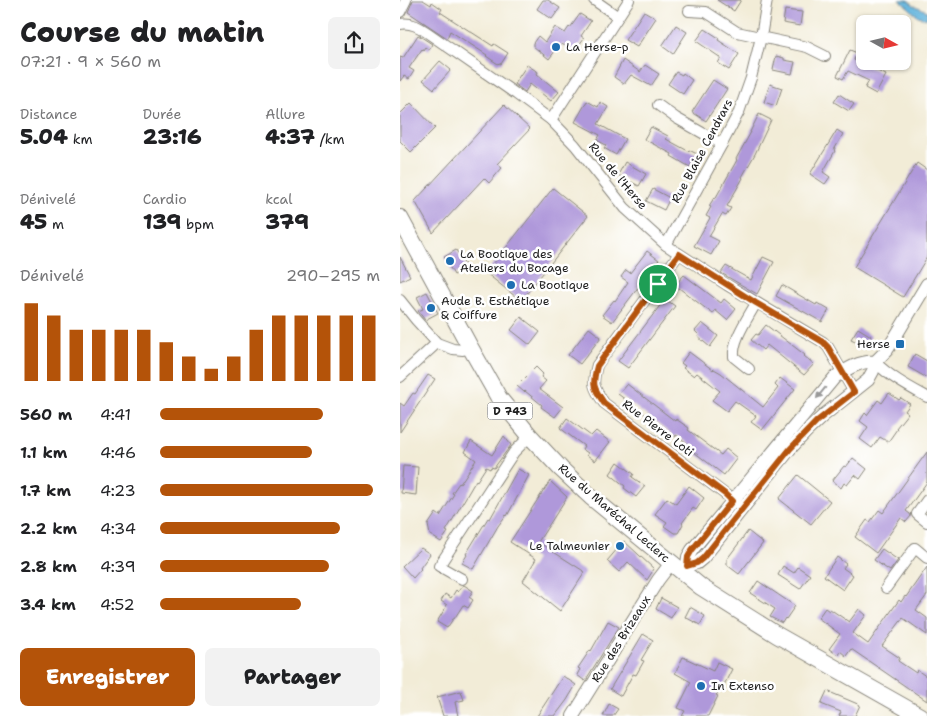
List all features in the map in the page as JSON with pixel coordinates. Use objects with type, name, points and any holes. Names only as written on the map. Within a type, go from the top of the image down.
[{"type":"main road","name":"Rue du Maréchal Leclerc","points":[[400,218],[499,398],[530,436],[561,469],[680,566],[701,586],[777,634],[920,716]]},
{"type":"street","points":[[400,12],[406,0]]},
{"type":"street","points":[[594,0],[617,16]]},
{"type":"street","points":[[551,120],[629,0]]},
{"type":"street","name":"Rue Blaise Cendrars","points":[[666,245],[739,112],[751,78],[767,0]]},
{"type":"street","points":[[688,11],[706,12],[737,32],[807,47],[825,56]]},
{"type":"street","name":"Rue de l'Herse","points":[[400,24],[416,25],[551,120],[575,145],[625,208],[666,245],[756,303],[823,342],[828,347],[854,392]]},
{"type":"street","points":[[658,105],[676,118],[722,144]]},
{"type":"street","name":"Rue Pierre Loti","points":[[679,254],[597,366],[593,379],[595,390],[604,403],[738,505]]},
{"type":"street","points":[[738,505],[806,432],[868,380],[876,362],[894,340],[927,284]]},
{"type":"street","points":[[400,300],[437,343],[463,350],[470,347]]},
{"type":"street","points":[[749,369],[734,357],[733,350],[756,303]]},
{"type":"street","points":[[400,376],[437,343]]},
{"type":"street","points":[[738,505],[829,383],[842,372],[863,362],[876,362]]},
{"type":"street","points":[[876,362],[901,383],[927,398]]},
{"type":"street","points":[[462,579],[439,566],[514,452],[530,436]]},
{"type":"street","points":[[927,500],[917,514],[927,522]]},
{"type":"street","name":"Rue des Brizeaux","points":[[573,716],[658,580],[680,566],[692,550],[738,505]]},
{"type":"street","points":[[886,588],[915,548],[927,558]]},
{"type":"water","points":[[900,0],[908,0],[927,11],[927,19],[918,16]]},
{"type":"building","points":[[413,0],[423,0],[431,5],[432,2],[442,9],[440,12],[493,46],[494,44],[508,53],[501,64],[498,64],[450,31],[447,38],[408,12]]},
{"type":"building","points":[[543,0],[548,0],[560,8],[552,19],[537,9]]},
{"type":"building","points":[[717,0],[741,0],[734,11]]},
{"type":"building","points":[[785,10],[802,12],[800,26],[783,23]]},
{"type":"building","points":[[644,11],[656,18],[637,47],[625,40]]},
{"type":"building","points":[[580,14],[591,21],[581,36],[584,38],[574,52],[562,44],[549,59],[533,46],[538,36],[545,42],[555,27],[565,33]]},
{"type":"building","points":[[676,25],[687,32],[673,54],[662,46]]},
{"type":"building","points":[[705,29],[739,54],[729,70],[718,63],[721,58],[696,41]]},
{"type":"building","points":[[418,35],[432,44],[429,50],[425,47],[422,49],[409,68],[414,71],[409,79],[404,76],[400,81],[400,57],[403,58]]},
{"type":"building","points":[[850,50],[856,53],[854,60],[856,61],[856,70],[875,70],[886,75],[876,94],[865,88],[869,81],[848,71],[843,79],[837,76]]},
{"type":"building","points":[[776,56],[795,62],[792,74],[773,70]]},
{"type":"building","points":[[623,60],[640,72],[645,65],[659,74],[651,86],[631,75],[624,84],[614,77]]},
{"type":"building","points":[[440,61],[451,70],[434,89],[423,80]]},
{"type":"building","points":[[527,65],[538,72],[537,74],[559,92],[551,101],[530,84],[525,92],[514,84]]},
{"type":"building","points":[[676,72],[682,75],[683,73],[692,80],[683,94],[668,84]]},
{"type":"building","points":[[713,80],[727,89],[706,121],[692,112]]},
{"type":"building","points":[[770,84],[782,88],[776,106],[764,102]]},
{"type":"building","points":[[839,94],[854,104],[849,111],[834,102]]},
{"type":"building","points":[[587,101],[598,107],[600,102],[608,107],[598,124],[625,139],[616,155],[604,148],[606,145],[597,140],[600,135],[575,122]]},
{"type":"building","points":[[411,103],[435,128],[411,152],[400,141],[400,114]]},
{"type":"building","points":[[504,105],[530,129],[497,164],[502,168],[489,183],[484,178],[433,233],[415,201]]},
{"type":"building","points":[[759,114],[771,120],[727,206],[731,208],[726,216],[722,214],[709,236],[719,241],[711,255],[694,246],[710,218],[706,216],[711,207],[709,206],[737,160]]},
{"type":"building","points":[[651,127],[668,136],[666,139],[697,154],[690,167],[671,156],[672,154],[644,139]]},
{"type":"building","points":[[837,130],[843,134],[823,172],[830,177],[825,184],[810,174]]},
{"type":"building","points":[[625,162],[646,174],[639,186],[618,175]]},
{"type":"building","points":[[917,163],[927,170],[927,257],[903,297],[854,267]]},
{"type":"building","points":[[553,188],[588,216],[521,301],[486,273]]},
{"type":"building","points":[[653,189],[670,198],[664,210],[646,201]]},
{"type":"building","points":[[456,250],[467,268],[454,275],[444,257]]},
{"type":"building","points":[[647,251],[659,260],[612,322],[602,315],[615,301],[628,282],[621,277],[626,270],[630,273]]},
{"type":"building","points":[[400,257],[410,276],[400,281]]},
{"type":"building","points":[[763,257],[774,262],[757,294],[721,273],[726,266],[751,280]]},
{"type":"building","points":[[684,275],[721,303],[724,299],[736,309],[727,320],[715,310],[713,314],[675,285]]},
{"type":"building","points":[[782,285],[816,305],[817,303],[829,310],[822,322],[776,296]]},
{"type":"building","points":[[427,292],[438,313],[425,320],[418,311],[423,309],[417,297]]},
{"type":"building","points":[[665,299],[675,306],[628,368],[618,361]]},
{"type":"building","points":[[521,317],[540,332],[530,345],[511,330]]},
{"type":"building","points":[[702,323],[718,336],[710,347],[698,337],[699,335],[695,331]]},
{"type":"building","points":[[766,325],[814,364],[804,375],[767,345],[763,350],[751,340]]},
{"type":"building","points":[[589,328],[601,337],[580,364],[568,355]]},
{"type":"building","points":[[858,328],[871,336],[866,345],[851,339]]},
{"type":"building","points":[[689,352],[713,370],[721,373],[763,407],[778,388],[775,385],[780,378],[795,389],[762,430],[751,422],[756,416],[735,401],[727,411],[712,400],[720,391],[697,373],[694,376],[683,368],[685,366],[681,363]]},
{"type":"building","points":[[915,354],[927,361],[927,378],[908,367]]},
{"type":"building","points":[[536,367],[543,374],[541,377],[546,381],[539,389],[563,407],[555,417],[517,386]]},
{"type":"building","points":[[428,375],[435,379],[400,432],[400,403],[404,406]]},
{"type":"building","points":[[627,384],[675,421],[676,419],[689,428],[688,430],[721,455],[726,449],[737,458],[724,475],[690,449],[691,446],[676,435],[675,437],[618,394]]},
{"type":"building","points":[[889,393],[899,400],[901,398],[910,404],[905,411],[908,413],[888,442],[880,437],[872,448],[860,439],[868,427],[860,421],[878,400],[882,403]]},
{"type":"building","points":[[567,418],[591,436],[596,431],[610,442],[595,461],[582,449],[584,446],[560,428]]},
{"type":"building","points":[[504,436],[511,445],[494,468],[486,467],[476,480],[441,542],[430,535],[428,525],[436,513],[440,516],[454,494],[452,493],[476,460],[465,452],[471,441],[492,455]]},
{"type":"building","points":[[927,452],[927,482],[906,511],[911,516],[906,522],[901,518],[876,553],[855,537],[867,520],[870,522],[879,510],[883,513]]},
{"type":"building","points":[[853,458],[867,469],[860,479],[855,475],[847,485],[844,483],[841,488],[832,481]]},
{"type":"building","points":[[618,462],[634,474],[632,477],[645,486],[636,497],[610,474]]},
{"type":"building","points":[[403,466],[418,467],[416,495],[401,493]]},
{"type":"building","points":[[518,469],[529,475],[507,516],[498,526],[473,569],[462,563],[466,554],[488,518],[490,519]]},
{"type":"building","points":[[798,475],[830,501],[811,524],[779,499]]},
{"type":"building","points":[[550,481],[567,497],[538,542],[585,572],[560,611],[523,581],[536,559],[510,542]]},
{"type":"building","points":[[689,486],[704,498],[696,510],[693,508],[682,523],[678,533],[674,533],[664,526],[667,522],[655,514],[667,498],[676,504]]},
{"type":"building","points":[[748,531],[763,543],[739,574],[727,565],[727,559]]},
{"type":"building","points":[[624,541],[654,569],[647,580],[628,562],[619,572],[607,561]]},
{"type":"building","points":[[421,548],[430,554],[413,578],[402,566]]},
{"type":"building","points":[[882,549],[898,560],[890,571],[874,560]]},
{"type":"building","points":[[837,557],[846,564],[843,568],[853,575],[843,590],[824,576]]},
{"type":"building","points":[[783,566],[794,573],[798,567],[810,575],[800,589],[778,575]]},
{"type":"building","points":[[927,567],[927,595],[916,610],[927,618],[927,635],[903,618],[882,646],[900,658],[898,661],[916,673],[917,670],[927,677],[927,701],[851,649],[846,656],[840,651],[838,655],[829,649],[840,634],[818,618],[825,608],[829,611],[830,609],[849,622],[859,609],[866,615],[853,633],[868,644],[899,600],[901,602],[906,597]]},
{"type":"building","points":[[758,581],[795,606],[782,623],[770,617],[775,609],[750,593]]},
{"type":"building","points":[[464,585],[473,591],[469,597],[473,600],[468,608],[463,605],[447,628],[437,622],[447,605],[441,601],[445,594],[451,598],[456,590],[458,592]]},
{"type":"building","points":[[661,598],[677,607],[671,618],[656,609]]},
{"type":"building","points":[[690,607],[705,616],[700,625],[685,617]]},
{"type":"building","points":[[608,621],[619,627],[585,681],[577,675],[580,669],[578,668],[591,651]]},
{"type":"building","points":[[643,634],[653,640],[641,660],[644,661],[636,675],[633,674],[621,696],[610,689]]},
{"type":"building","points":[[683,657],[713,671],[717,662],[732,669],[723,687],[716,695],[718,696],[708,716],[682,716],[685,711],[678,708],[691,682],[675,673]]},
{"type":"building","points":[[563,676],[576,685],[567,700],[555,716],[537,716]]},
{"type":"building","points":[[461,691],[464,700],[455,702],[458,716],[443,716],[437,697]]},
{"type":"building","points":[[827,691],[860,705],[855,716],[839,716],[841,712],[821,704]]},
{"type":"building","points":[[609,704],[618,709],[613,716],[603,716]]},
{"type":"place","name":"La Herse-p","points":[[556,47]]},
{"type":"place","name":"La Bootique des Ateliers du Bocage","points":[[450,261]]},
{"type":"place","name":"La Bootique","points":[[511,285]]},
{"type":"place","name":"Aude B. Esthétique & Coiffure","points":[[431,308]]},
{"type":"place","name":"Herse","points":[[900,344]]},
{"type":"place","name":"Le Talmeunier","points":[[620,546]]},
{"type":"place","name":"In Extenso","points":[[701,686]]},
{"type":"route","points":[[679,254],[756,303],[823,342],[828,347],[854,392],[824,415],[806,432],[790,449],[703,558],[697,563],[687,566],[688,557],[692,550],[732,501],[604,403],[595,390],[593,379],[597,366],[658,284],[679,254]]}]
